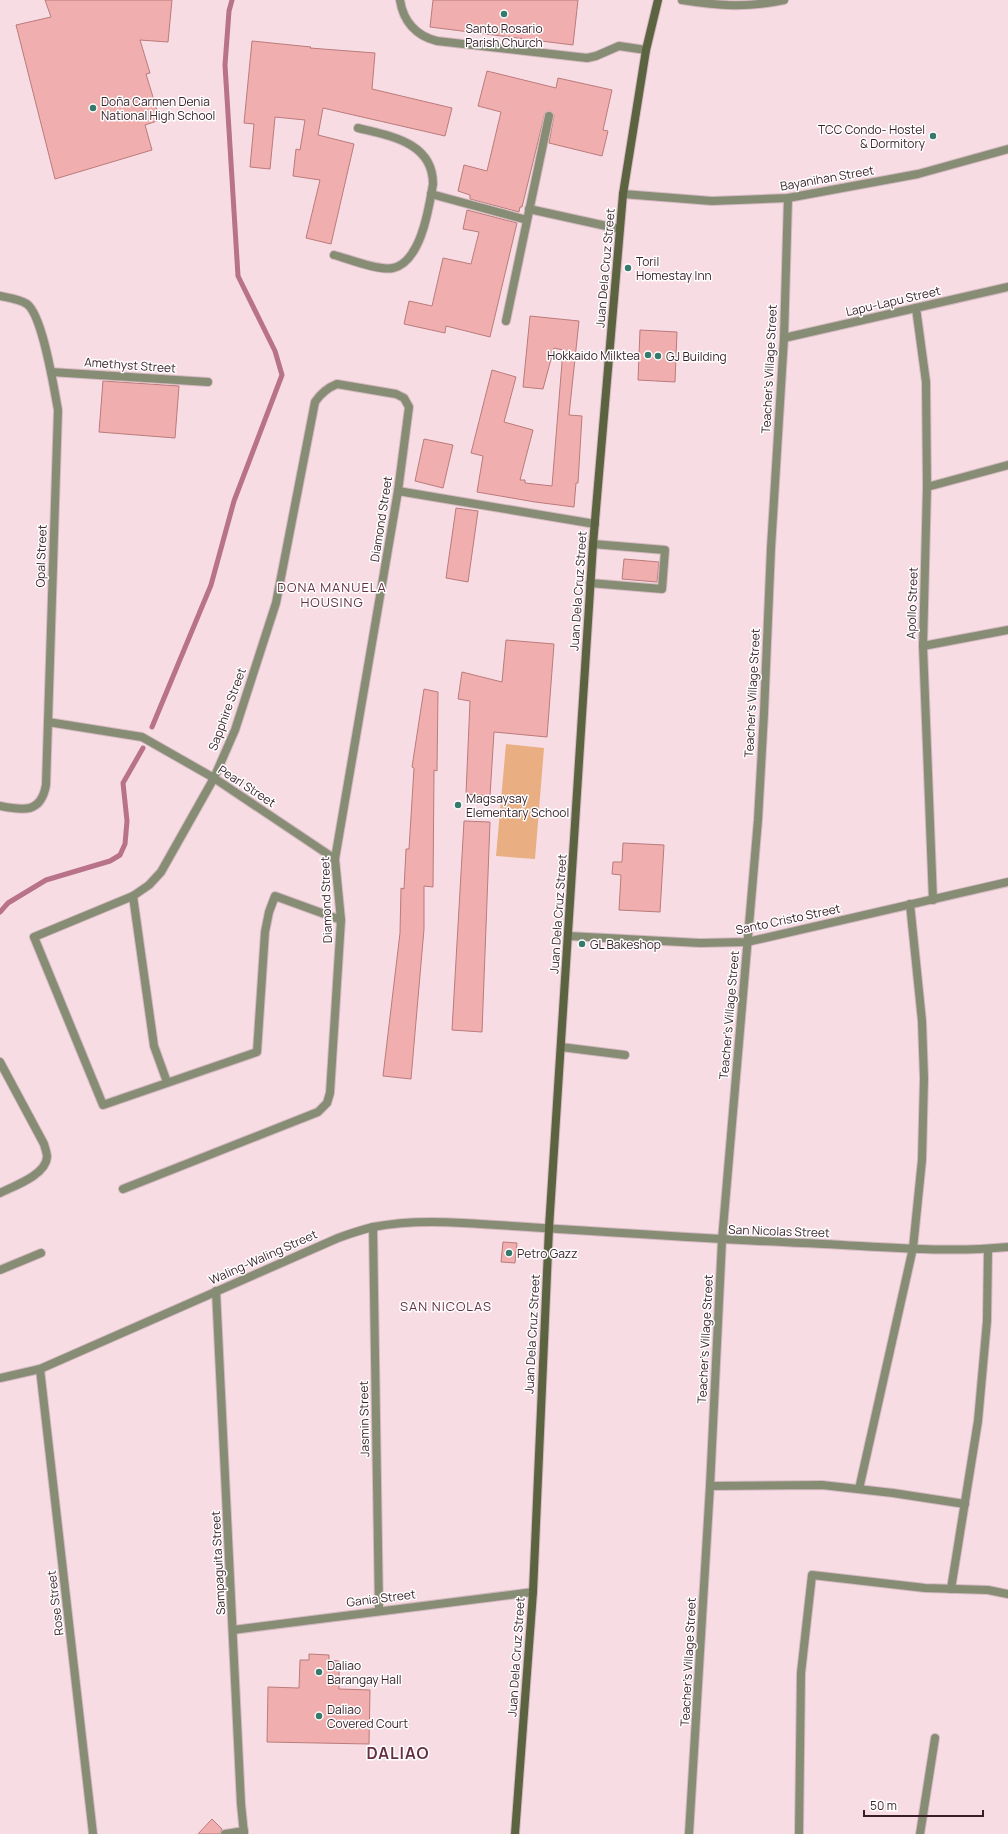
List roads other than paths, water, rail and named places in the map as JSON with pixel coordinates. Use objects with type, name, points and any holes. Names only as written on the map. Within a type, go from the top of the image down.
[{"type":"street","points":[[400,0],[402,12],[407,22],[416,31],[437,41],[587,58],[596,56],[619,46],[646,50]]},
{"type":"street","name":"Juan Dela Cruz Street","points":[[515,1834],[533,1592],[549,1228],[569,936],[593,544],[623,194],[646,50],[658,0]]},
{"type":"street","points":[[682,0],[727,6],[763,4],[784,0]]},
{"type":"street","points":[[506,321],[549,116]]},
{"type":"street","points":[[334,255],[382,268],[393,268],[405,262],[418,244],[432,194],[433,175],[429,164],[422,154],[410,144],[398,138],[358,128]]},
{"type":"street","name":"Bayanihan Street","points":[[623,194],[712,201],[788,198],[918,174],[1008,149]]},
{"type":"street","points":[[432,194],[527,220]]},
{"type":"street","name":"Teacher's Village Street","points":[[689,1834],[710,1486],[722,1240],[764,721],[771,548],[784,338],[788,198]]},
{"type":"street","points":[[529,209],[620,229]]},
{"type":"street","name":"Lapu-Lapu Street","points":[[784,338],[1008,287]]},
{"type":"street","name":"Opal Street","points":[[0,296],[21,301],[28,305],[33,311],[39,328],[58,410],[46,785],[44,796],[39,803],[30,809],[18,810],[0,806]]},
{"type":"street","name":"Apollo Street","points":[[916,308],[926,382],[927,487],[923,646],[933,900]]},
{"type":"street","name":"Amethyst Street","points":[[50,372],[208,382]]},
{"type":"street","name":"Sapphire Street","points":[[167,1082],[103,1105],[34,937],[133,896],[149,885],[161,872],[214,778],[235,730],[276,603],[315,402],[320,394],[337,384],[396,394],[404,398],[409,407]]},
{"type":"street","name":"Diamond Street","points":[[123,1189],[304,1118],[318,1112],[327,1103],[330,1093],[341,920],[335,859],[398,491],[409,407]]},
{"type":"street","points":[[927,487],[1008,465]]},
{"type":"street","points":[[398,491],[595,524]]},
{"type":"street","points":[[590,583],[662,589],[665,550],[593,544]]},
{"type":"street","points":[[923,646],[1008,630]]},
{"type":"street","name":"Pearl Street","points":[[48,722],[142,737],[214,778],[335,859]]},
{"type":"street","name":"Santo Cristo Street","points":[[569,936],[700,943],[747,942],[1008,882]]},
{"type":"street","points":[[133,896],[154,1046],[167,1082],[256,1052],[265,932],[276,896],[341,920]]},
{"type":"street","points":[[859,1489],[913,1248],[922,1160],[924,1078],[922,1021],[910,904]]},
{"type":"street","points":[[561,1047],[625,1055]]},
{"type":"street","points":[[0,1062],[44,1144],[47,1157],[43,1167],[33,1177],[0,1193]]},
{"type":"street","name":"Waling-Waling Street","points":[[0,1378],[40,1369],[338,1238],[373,1227],[431,1221],[549,1228]]},
{"type":"street","name":"Jasmin Street","points":[[373,1227],[379,1610]]},
{"type":"street","name":"San Nicolas Street","points":[[549,1228],[722,1240],[913,1248],[988,1249],[1008,1247]]},
{"type":"street","points":[[951,1589],[979,1414],[987,1321],[988,1249]]},
{"type":"street","points":[[0,1270],[40,1253]]},
{"type":"street","name":"Sampaguita Street","points":[[216,1291],[241,1804],[244,1832]]},
{"type":"street","name":"Rose Street","points":[[40,1369],[93,1834]]},
{"type":"street","points":[[710,1486],[822,1485],[965,1504]]},
{"type":"street","points":[[799,1834],[801,1673],[812,1575],[925,1588],[988,1590],[1008,1594]]},
{"type":"street","name":"Gania Street","points":[[233,1630],[379,1610],[533,1592]]},
{"type":"street","points":[[920,1834],[935,1738]]},
{"type":"street","points":[[225,1834],[244,1832]]},
{"type":"waterway","points":[[152,727],[211,585],[234,501],[282,375],[275,351],[238,276],[225,65],[229,11],[232,0]]},
{"type":"waterway","points":[[0,912],[8,903],[46,880],[110,861],[120,855],[125,844],[127,821],[123,783],[143,748]]},
{"type":"place","name":"Santo Rosario Parish Church","points":[[504,14]]},
{"type":"place","name":"Doña Carmen Denia National High School","points":[[93,108]]},
{"type":"place","name":"TCC Condo- Hostel & Dormitory","points":[[933,136]]},
{"type":"place","name":"Toril Homestay Inn","points":[[628,268]]},
{"type":"place","name":"Hokkaido Milktea","points":[[648,355]]},
{"type":"place","name":"GJ Building","points":[[658,356]]},
{"type":"place","name":"Magsaysay Elementary School","points":[[458,805]]},
{"type":"place","name":"GL Bakeshop","points":[[582,944]]},
{"type":"place","name":"Petro Gazz","points":[[509,1253]]},
{"type":"place","name":"Daliao Barangay Hall","points":[[319,1672]]},
{"type":"place","name":"Daliao Covered Court","points":[[319,1716]]},
{"type":"district","name":"DONA MANUELA HOUSING","points":[[332,594]]},
{"type":"district","name":"SAN NICOLAS","points":[[446,1306]]},
{"type":"district","name":"DALIAO","points":[[398,1753]]}]
